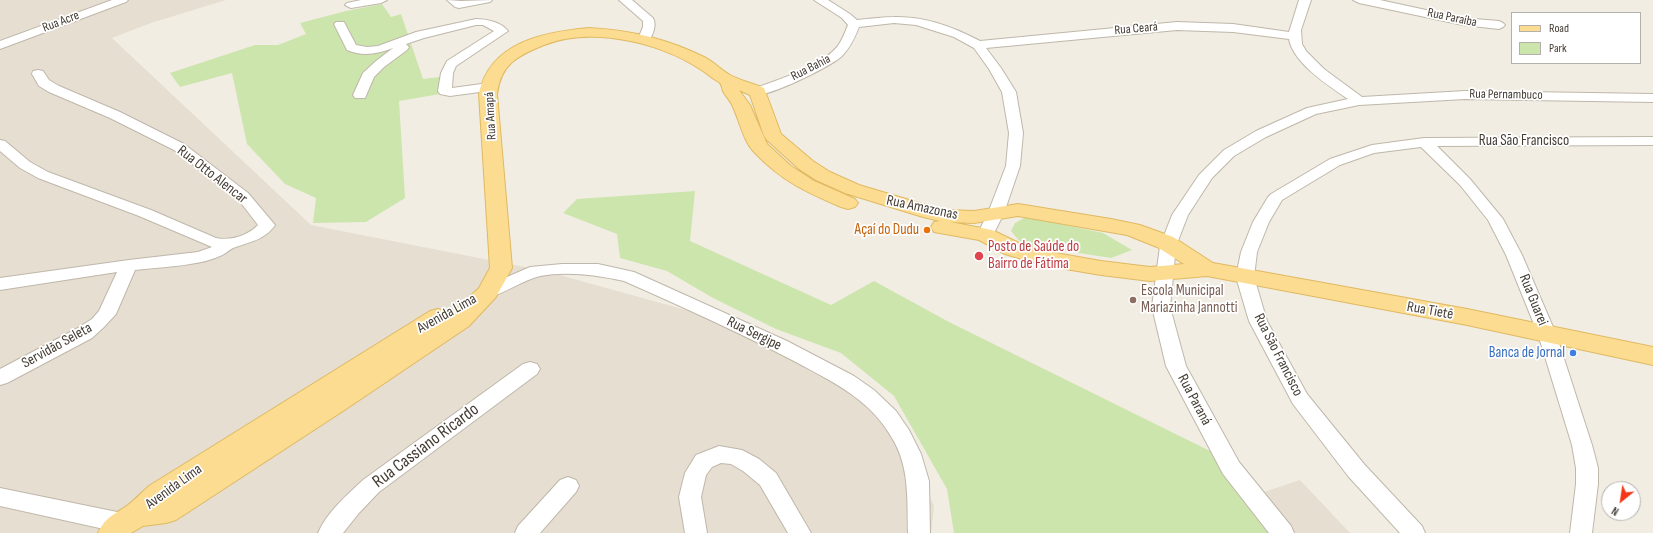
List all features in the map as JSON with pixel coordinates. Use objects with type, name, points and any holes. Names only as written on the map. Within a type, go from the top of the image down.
[{"type":"main road","name":"Rua Amapá","points":[[488,292],[501,268],[489,88],[490,80],[498,65],[514,52],[536,42],[567,35],[602,33],[644,40],[700,61],[727,80],[746,86],[760,97]]},
{"type":"main road","name":"Rua Amapá","points":[[727,80],[731,90],[741,105]]},
{"type":"main road","points":[[741,105],[760,97]]},
{"type":"main road","name":"Rua Amazonas","points":[[760,97],[766,119],[764,138],[760,148],[784,170],[815,180],[844,202],[927,218],[985,235],[1013,249],[1042,258],[1135,274],[1165,273]]},
{"type":"main road","name":"Rua Amazonas","points":[[741,105],[764,138]]},
{"type":"main road","name":"Rua Amazonas","points":[[927,218],[964,217],[1023,211],[1111,225],[1150,236],[1168,246]]},
{"type":"main road","name":"Rua Tietê","points":[[1168,246],[1207,269]]},
{"type":"main road","name":"Rua Tietê","points":[[1165,273],[1207,269],[1467,317],[1653,356]]},
{"type":"main road","name":"Avenida Lima","points":[[124,523],[166,510],[331,395],[461,320],[488,292]]},
{"type":"street","name":"Rua Acre","points":[[0,45],[122,0]]},
{"type":"street","points":[[351,5],[381,0]]},
{"type":"street","points":[[452,0],[459,4],[486,0]]},
{"type":"street","points":[[625,0],[650,20],[644,40]]},
{"type":"street","points":[[820,0],[846,16],[854,24],[877,21],[916,22],[937,26],[958,34],[978,45],[995,68],[1009,92],[1016,132],[1013,166],[996,213],[985,235]]},
{"type":"street","points":[[1305,0],[1303,12],[1294,36],[1300,52],[1312,66],[1359,101]]},
{"type":"street","name":"Rua Paraíba","points":[[1359,0],[1402,7],[1466,22],[1499,24]]},
{"type":"street","points":[[340,24],[351,47],[358,50],[367,51],[380,49],[420,35],[476,22],[485,22],[502,31],[451,64],[447,73],[445,91],[450,92],[489,88]]},
{"type":"street","name":"Rua Bahia","points":[[760,97],[837,54],[845,44],[854,24]]},
{"type":"street","name":"Rua Ceará","points":[[978,45],[1178,26],[1233,28],[1294,36]]},
{"type":"street","points":[[360,95],[368,76],[376,68],[420,35]]},
{"type":"street","name":"Rua Otto Alencar","points":[[38,74],[44,83],[54,89],[179,147],[243,196],[267,226],[259,233],[242,241],[228,245]]},
{"type":"street","name":"Rua Pernambuco","points":[[1168,246],[1180,215],[1206,175],[1229,153],[1261,134],[1312,111],[1359,101],[1465,95],[1653,98]]},
{"type":"street","name":"Rua São Francisco","points":[[1414,533],[1356,470],[1300,400],[1258,321],[1245,277],[1249,252],[1261,222],[1276,197],[1335,162],[1372,149],[1424,142],[1653,141]]},
{"type":"street","name":"Rua Guarei","points":[[1424,142],[1465,182],[1495,219],[1514,255],[1547,334],[1582,445],[1587,468],[1587,484],[1581,533]]},
{"type":"street","points":[[0,144],[25,165],[43,175],[145,213],[212,242],[228,245]]},
{"type":"street","points":[[0,284],[129,265],[198,257],[214,254],[228,245]]},
{"type":"street","name":"Rua Paraná","points":[[1168,246],[1162,307],[1176,366],[1231,468],[1283,533]]},
{"type":"street","name":"Servidão Seleta","points":[[0,378],[85,333],[98,323],[107,314],[129,265]]},
{"type":"street","name":"Rua Sergipe","points":[[488,292],[536,271],[562,269],[598,270],[628,276],[705,310],[847,381],[868,396],[889,417],[902,436],[910,454],[918,481],[919,533]]},
{"type":"street","name":"Rua Cassiano Ricardo","points":[[329,533],[351,506],[371,486],[530,369]]},
{"type":"street","points":[[696,533],[690,497],[696,473],[704,461],[719,454],[734,456],[751,465],[768,479],[800,533]]},
{"type":"street","points":[[526,533],[568,486]]},
{"type":"street","points":[[0,497],[124,523]]},
{"type":"shaded area","points":[[0,0],[226,0],[151,23],[112,38],[311,225],[545,271],[751,328],[885,401],[934,506],[931,533],[0,533]]},
{"type":"shaded area","points":[[1300,480],[1350,533],[1269,533],[1246,498]]},
{"type":"green space","points":[[382,4],[391,17],[401,14],[423,79],[448,76],[446,93],[399,101],[405,198],[366,222],[313,223],[316,198],[285,184],[247,144],[232,73],[180,87],[170,73],[255,45],[278,45],[306,34],[300,23],[346,11]]},
{"type":"green space","points":[[695,191],[690,241],[831,305],[874,281],[949,322],[1214,453],[1287,533],[954,533],[947,489],[894,396],[841,353],[776,329],[713,298],[667,271],[620,258],[617,234],[563,213],[577,199]]},
{"type":"green space","points":[[1026,217],[1103,233],[1132,250],[1111,258],[1022,244],[1011,231],[1015,223]]},
{"type":"place","name":"Açaí do Dudu","points":[[927,230]]},
{"type":"place","name":"Posto de Saúde do Bairro de Fátima","points":[[979,256]]},
{"type":"place","name":"Escola Municipal Mariazinha Jannotti","points":[[1133,300]]},
{"type":"place","name":"Banca de Jornal","points":[[1573,353]]}]
